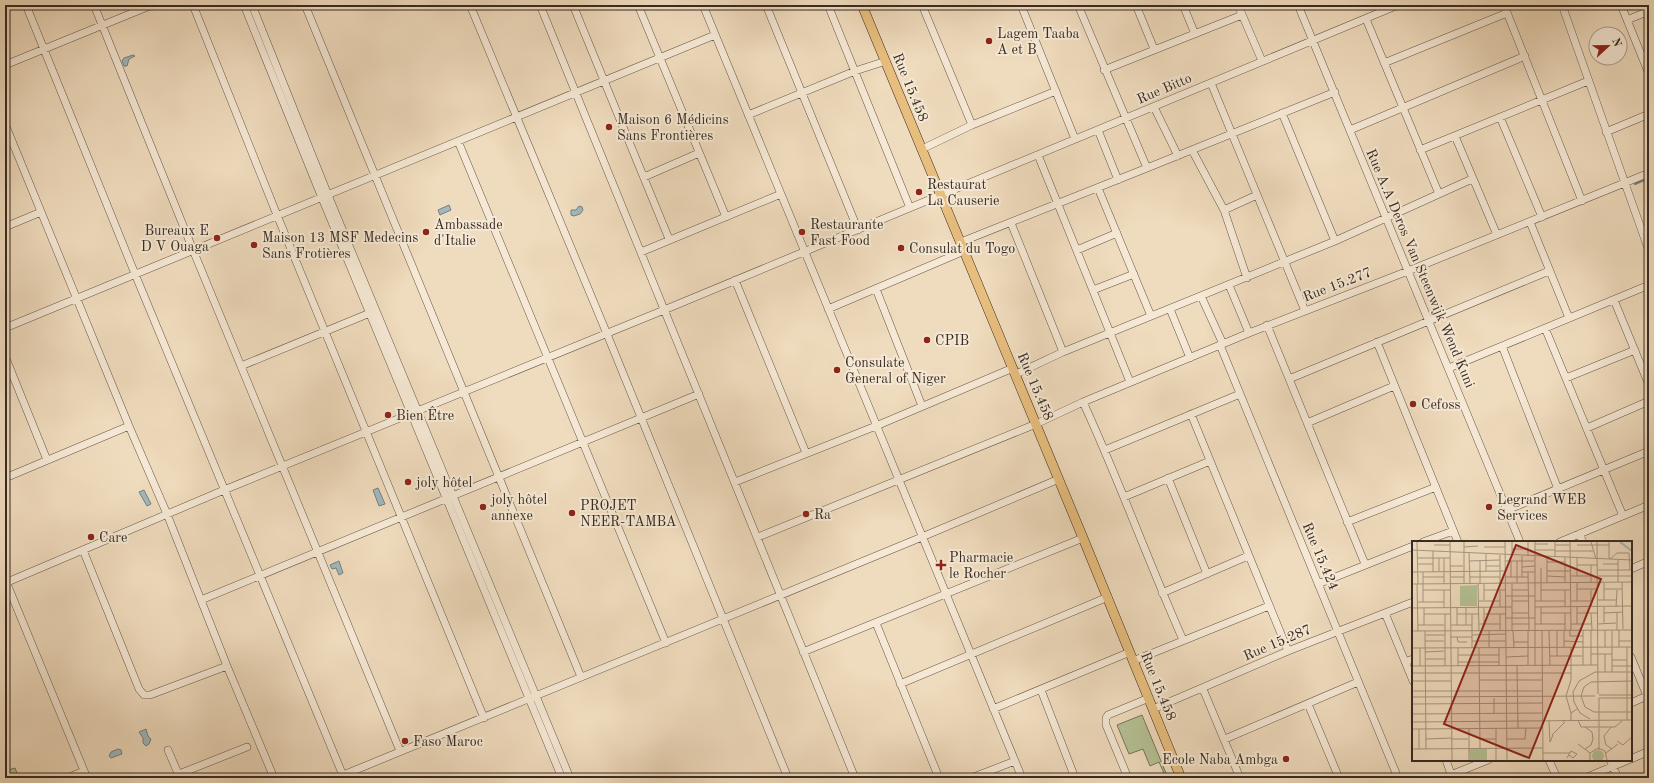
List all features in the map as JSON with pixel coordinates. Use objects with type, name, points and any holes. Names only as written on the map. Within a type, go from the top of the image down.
[{"type":"main road","name":"Rue 15.458","points":[[862,5],[1084,538],[1181,778]]},
{"type":"street","points":[[26,5],[224,490],[344,776]]},
{"type":"street","points":[[94,5],[193,250],[400,751]]},
{"type":"street","points":[[5,66],[152,5]]},
{"type":"street","points":[[193,5],[277,216],[484,718]]},
{"type":"street","points":[[244,5],[325,196],[414,412],[446,498],[562,778],[569,776],[453,495],[414,412],[370,313],[325,196],[252,5]]},
{"type":"street","points":[[305,5],[581,678]]},
{"type":"street","points":[[470,5],[607,334],[788,778]]},
{"type":"street","points":[[540,5],[782,595],[803,652],[855,778]]},
{"type":"street","points":[[572,5],[669,240]]},
{"type":"street","points":[[638,5],[726,217]]},
{"type":"street","points":[[703,5],[1022,778]]},
{"type":"street","points":[[766,5],[803,92],[858,230]]},
{"type":"street","points":[[828,5],[910,208]]},
{"type":"street","points":[[922,5],[972,125]]},
{"type":"street","points":[[1021,5],[1075,139]]},
{"type":"street","points":[[1078,5],[1104,70],[1148,168]]},
{"type":"street","points":[[1136,5],[1154,49]]},
{"type":"street","points":[[1183,5],[1194,34]]},
{"type":"street","points":[[1238,5],[1262,62]]},
{"type":"street","name":"Rue A.A Deros Van Steenwijk Wend Kuni","points":[[1298,5],[1520,541]]},
{"type":"street","name":"Rue Bitto","points":[[5,581],[464,391],[607,334],[1398,5]]},
{"type":"street","points":[[1504,5],[1582,201]]},
{"type":"street","points":[[1562,5],[1649,251]]},
{"type":"street","points":[[1621,5],[1647,63],[1649,74]]},
{"type":"street","points":[[1627,20],[1649,11]]},
{"type":"street","points":[[1384,63],[1507,13]]},
{"type":"street","points":[[1104,70],[1242,15]]},
{"type":"street","points":[[1366,19],[1438,194]]},
{"type":"street","points":[[5,328],[715,35]]},
{"type":"street","points":[[1350,130],[1525,56]]},
{"type":"street","points":[[748,115],[803,92],[886,61]]},
{"type":"street","points":[[1420,150],[1588,81]]},
{"type":"street","points":[[1211,83],[1305,311]]},
{"type":"street","points":[[922,149],[972,125],[1056,91]]},
{"type":"street","points":[[961,242],[1335,92]]},
{"type":"street","points":[[1154,107],[1178,156]]},
{"type":"street","points":[[1282,114],[1335,242]]},
{"type":"street","points":[[1606,132],[1649,114]]},
{"type":"street","points":[[1500,118],[1542,217]]},
{"type":"street","points":[[5,124],[129,426],[167,514],[227,666],[274,778]]},
{"type":"street","points":[[1098,130],[1118,180]]},
{"type":"street","points":[[1455,136],[1497,235]]},
{"type":"street","points":[[458,141],[666,643]]},
{"type":"street","points":[[1192,150],[1224,210],[1247,278]]},
{"type":"street","points":[[644,177],[699,153]]},
{"type":"street","points":[[1038,155],[1130,382]]},
{"type":"street","name":"Rue 15.277","points":[[758,537],[1036,424],[1083,402],[1267,325],[1408,271],[1649,173]]},
{"type":"street","points":[[735,482],[876,426],[922,406],[1111,333],[1335,242],[1472,179]]},
{"type":"street","points":[[1098,188],[1152,316]]},
{"type":"street","points":[[641,252],[781,194]]},
{"type":"street","points":[[1224,210],[1257,196]]},
{"type":"street","points":[[5,226],[41,212]]},
{"type":"street","points":[[1530,222],[1569,318]]},
{"type":"street","points":[[1011,223],[1063,352]]},
{"type":"street","points":[[1077,250],[1117,233]]},
{"type":"street","points":[[828,309],[964,251]]},
{"type":"street","points":[[1288,379],[1549,271]]},
{"type":"street","points":[[1093,290],[1134,274]]},
{"type":"street","points":[[735,280],[806,454]]},
{"type":"street","points":[[1230,285],[1249,333]]},
{"type":"street","points":[[1449,368],[1649,285]]},
{"type":"street","points":[[876,289],[922,406]]},
{"type":"street","name":"Rue 15.424","points":[[1201,296],[1398,778]]},
{"type":"street","points":[[1614,300],[1649,385]]},
{"type":"street","points":[[1170,309],[1190,358]]},
{"type":"street","points":[[241,366],[370,313]]},
{"type":"street","points":[[1267,325],[1364,564]]},
{"type":"street","points":[[1545,328],[1623,516]]},
{"type":"street","points":[[1377,342],[1458,541]]},
{"type":"street","points":[[1502,346],[1558,489]]},
{"type":"street","points":[[1566,378],[1635,350]]},
{"type":"street","points":[[5,356],[47,460]]},
{"type":"street","points":[[1306,423],[1394,386]]},
{"type":"street","points":[[201,600],[699,394]]},
{"type":"street","points":[[1105,450],[1240,394]]},
{"type":"street","points":[[1587,428],[1649,401]]},
{"type":"street","points":[[1083,402],[1105,450],[1162,593],[1183,640]]},
{"type":"street","points":[[1191,414],[1288,651]]},
{"type":"street","points":[[5,478],[129,426]]},
{"type":"street","points":[[1507,510],[1649,451]]},
{"type":"street","points":[[1124,497],[1210,461]]},
{"type":"street","points":[[1168,478],[1207,574]]},
{"type":"street","points":[[336,778],[666,643],[1059,479]]},
{"type":"street","points":[[1347,522],[1436,487]]},
{"type":"street","points":[[1562,541],[1649,505]]},
{"type":"street","points":[[1426,541],[1454,530]]},
{"type":"street","points":[[1579,534],[1582,541]]},
{"type":"street","points":[[803,652],[876,623],[945,593],[1084,538]]},
{"type":"street","points":[[1318,584],[1364,564],[1412,546]]},
{"type":"street","points":[[83,550],[139,689],[144,695],[150,695],[227,666]]},
{"type":"street","points":[[1162,593],[1248,556]]},
{"type":"street","points":[[1632,569],[1649,561]]},
{"type":"street","points":[[5,581],[86,775],[67,778]]},
{"type":"street","points":[[900,684],[1108,597]]},
{"type":"street","name":"Rue 15.287","points":[[1153,709],[1203,689],[1288,651],[1412,602]]},
{"type":"street","points":[[1133,661],[1269,606]]},
{"type":"street","points":[[1385,613],[1412,679]]},
{"type":"street","points":[[876,623],[939,778]]},
{"type":"street","points":[[993,709],[1130,652]]},
{"type":"street","points":[[1632,658],[1648,696],[1632,703]]},
{"type":"street","points":[[1405,662],[1412,659]]},
{"type":"street","points":[[1225,739],[1358,682]]},
{"type":"street","points":[[1203,689],[1240,778]]},
{"type":"street","points":[[1041,690],[1075,778]]},
{"type":"street","points":[[1128,778],[1106,725],[1106,718],[1108,715],[1148,698]]},
{"type":"street","points":[[1308,704],[1339,778]]},
{"type":"street","points":[[168,750],[180,776],[247,747]]},
{"type":"street","points":[[1632,759],[1649,751]]},
{"type":"street","points":[[971,778],[1015,761]]},
{"type":"street","points":[[1446,761],[1451,774]]},
{"type":"street","points":[[1443,778],[1485,761]]},
{"type":"street","points":[[1549,761],[1557,778]]},
{"type":"street","points":[[1585,778],[1611,763],[1622,761]]},
{"type":"street","points":[[1611,763],[1618,778]]},
{"type":"green space","points":[[1142,715],[1168,778],[1162,778],[1161,775],[1164,773],[1159,762],[1150,766],[1143,749],[1129,754],[1117,725]]},
{"type":"green space","points":[[15,768],[19,778],[5,778],[5,771]]},
{"type":"water","points":[[133,55],[135,56],[129,59],[127,66],[124,66],[122,61],[124,58]]},
{"type":"water","points":[[449,205],[451,210],[440,215],[438,210]]},
{"type":"water","points":[[579,206],[582,207],[583,210],[580,214],[574,216],[571,215],[571,210],[576,210]]},
{"type":"water","points":[[378,488],[385,504],[379,506],[373,490]]},
{"type":"water","points":[[144,490],[151,504],[147,506],[139,492]]},
{"type":"water","points":[[339,561],[343,573],[339,575],[336,568],[332,569],[330,565]]},
{"type":"water","points":[[146,729],[148,736],[151,739],[149,744],[146,746],[143,743],[143,738],[139,732]]},
{"type":"water","points":[[118,749],[121,750],[122,754],[111,758],[109,756],[111,752]]},
{"type":"waterway","points":[[1635,184],[1649,178]]},
{"type":"place","name":"Lagem Taaba A et B","points":[[989,41]]},
{"type":"place","name":"Maison 6 Médicins Sans Frontières","points":[[609,127]]},
{"type":"place","name":"Restaurat La Causerie","points":[[919,192]]},
{"type":"place","name":"Ambassade d'Italie","points":[[426,232]]},
{"type":"place","name":"Restaurante Fast Food","points":[[802,232]]},
{"type":"place","name":"Bureaux E D V Ouaga","points":[[217,238]]},
{"type":"place","name":"Maison 13 MSF Medecins Sans Frotières","points":[[254,245]]},
{"type":"place","name":"Consulat du Togo","points":[[901,248]]},
{"type":"place","name":"CPIB","points":[[927,340]]},
{"type":"place","name":"Consulate General of Niger","points":[[837,370]]},
{"type":"place","name":"Cefoss","points":[[1413,404]]},
{"type":"place","name":"Bien Être","points":[[388,415]]},
{"type":"place","name":"joly hôtel","points":[[408,482]]},
{"type":"place","name":"joly hôtel annexe","points":[[483,507]]},
{"type":"place","name":"Legrand WEB Services","points":[[1489,507]]},
{"type":"place","name":"PROJET NEER-TAMBA","points":[[572,513]]},
{"type":"place","name":"Ra","points":[[806,514]]},
{"type":"place","name":"Care","points":[[91,537]]},
{"type":"place","name":"Pharmacie le Rocher","points":[[941,565]]},
{"type":"place","name":"Faso Maroc","points":[[405,741]]},
{"type":"place","name":"Ecole Naba Ambga","points":[[1286,759]]}]
